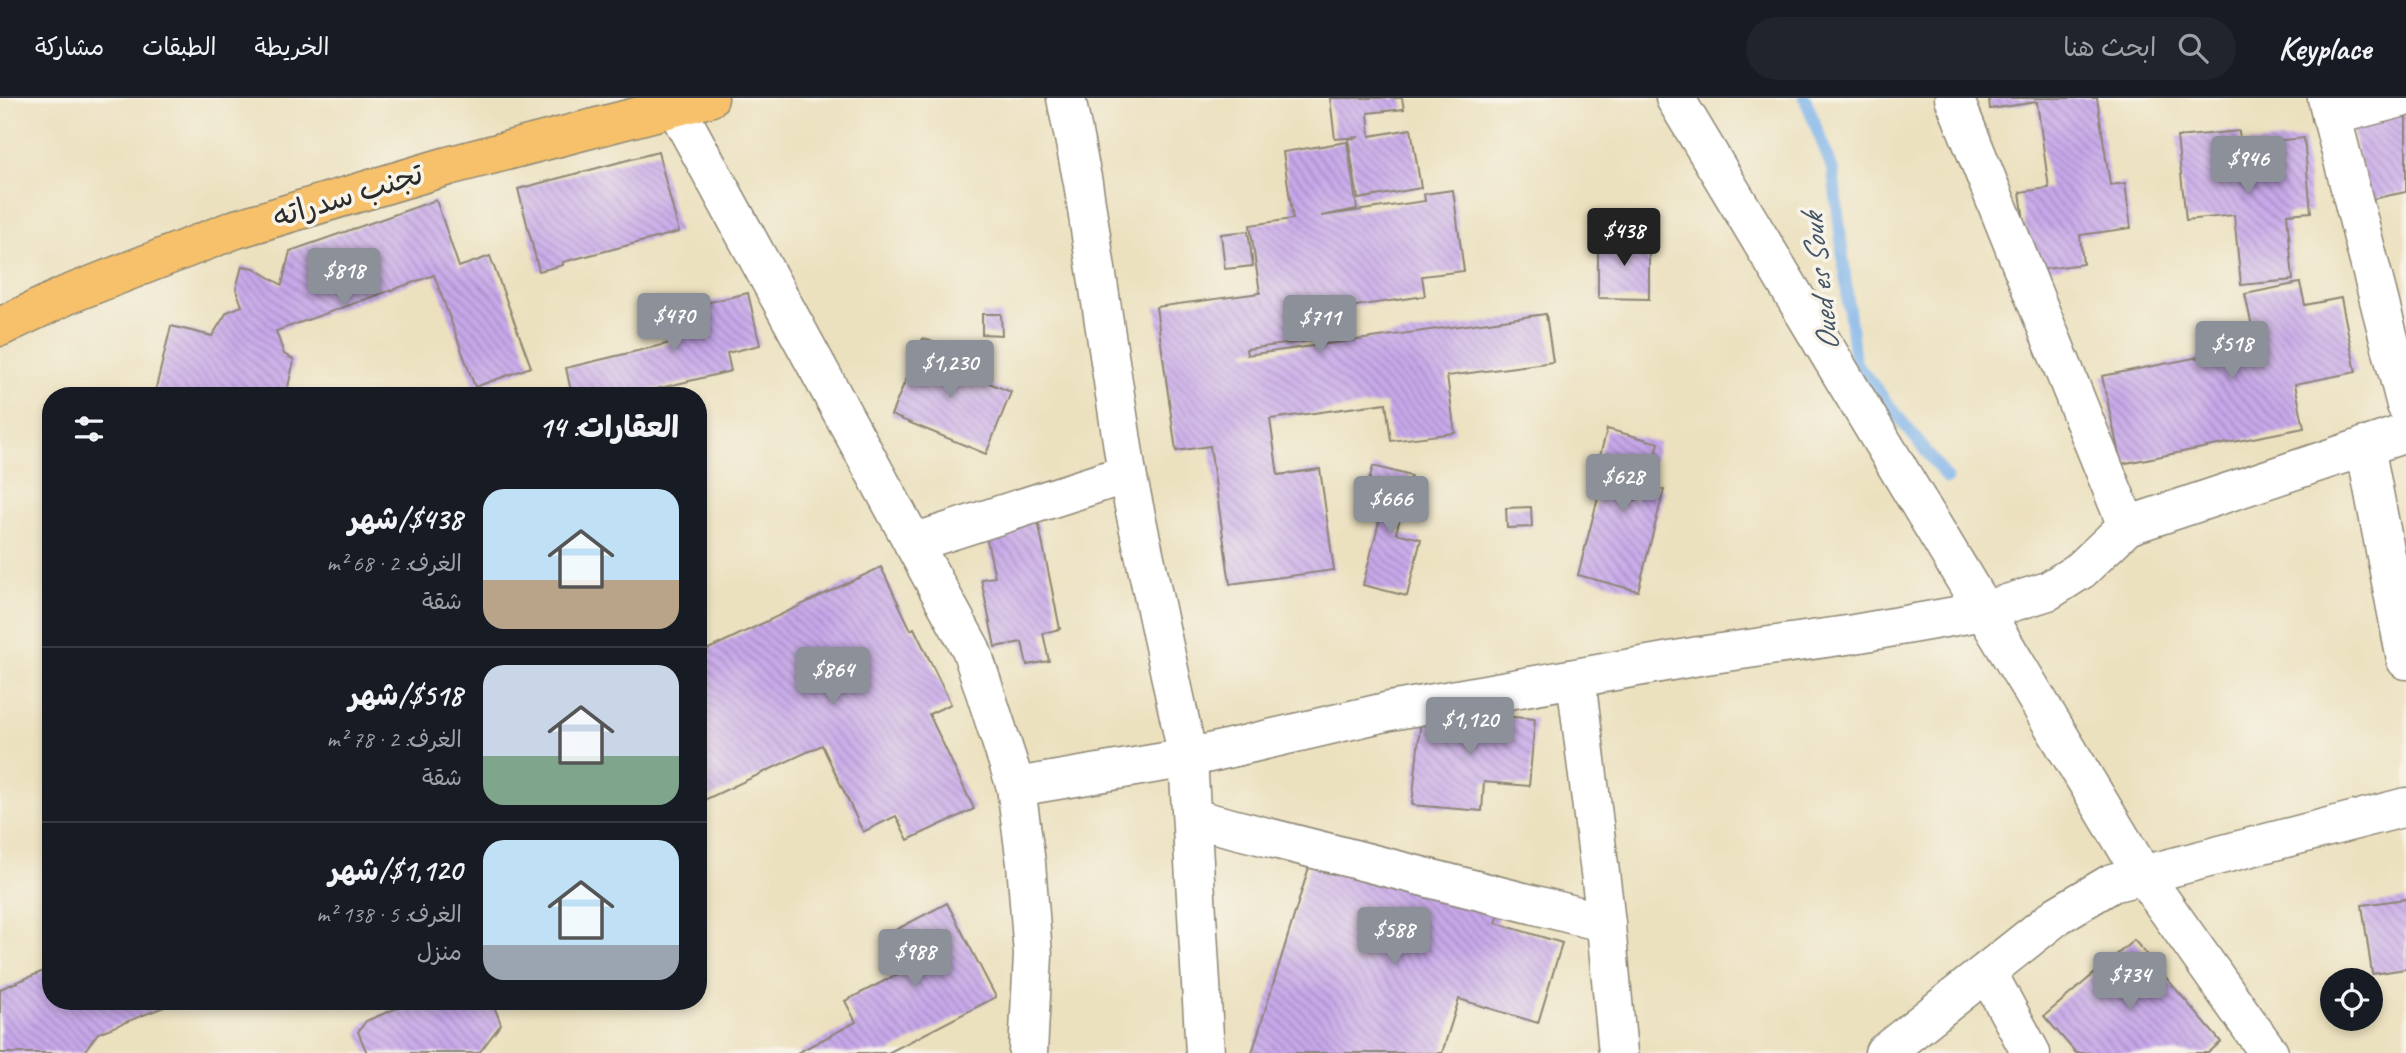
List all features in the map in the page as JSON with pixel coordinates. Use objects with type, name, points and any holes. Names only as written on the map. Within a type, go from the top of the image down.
[{"type":"highway","name":"تجنب سدراته","points":[[0,327],[68,295],[236,229],[447,166],[692,102]]},
{"type":"street","points":[[1066,98],[1085,196],[1127,474],[1188,758],[1205,1053]]},
{"type":"street","points":[[1675,98],[2143,875],[2269,1053]]},
{"type":"street","points":[[1954,98],[2127,526]]},
{"type":"street","points":[[2401,98],[2329,107],[2406,405]]},
{"type":"street","points":[[692,102],[914,544],[971,649],[1016,787],[1026,863],[1033,955],[1028,1053]]},
{"type":"street","points":[[1016,787],[1188,758],[1390,711],[1699,656],[1854,634],[1984,611],[2048,591],[2081,570],[2127,526],[2406,433]]},
{"type":"street","points":[[2365,446],[2406,660]]},
{"type":"street","points":[[914,544],[1127,474]]},
{"type":"street","points":[[1576,678],[1606,922],[1618,1053]]},
{"type":"street","points":[[1884,1053],[2059,915],[2112,883],[2406,807]]},
{"type":"street","points":[[1192,818],[1606,922]]},
{"type":"street","points":[[1987,972],[2031,1053]]},
{"type":"building","points":[[1330,98],[1402,98],[1404,109],[1368,113],[1370,136],[1411,129],[1421,188],[1358,199],[1348,139],[1359,137],[1335,139]]},
{"type":"building","points":[[1989,98],[2097,98],[2110,185],[2125,183],[2131,228],[2080,235],[2083,264],[2031,271],[2020,192],[2049,188],[2037,102],[1990,109]]},
{"type":"building","points":[[2406,105],[2406,192],[2367,200],[2350,116]]},
{"type":"building","points":[[2239,131],[2240,144],[2304,138],[2311,212],[2287,214],[2293,280],[2241,285],[2234,215],[2186,220],[2177,137]]},
{"type":"building","points":[[1347,142],[1357,209],[1321,216],[1425,201],[1424,194],[1453,190],[1464,271],[1422,276],[1425,296],[1307,313],[1310,341],[1246,349],[1247,355],[1546,314],[1553,362],[1447,376],[1455,433],[1391,441],[1386,403],[1270,419],[1278,475],[1320,469],[1334,570],[1230,584],[1210,446],[1176,451],[1156,307],[1260,293],[1250,225],[1293,219],[1283,152]]},
{"type":"building","points":[[658,152],[679,232],[563,262],[563,265],[539,271],[518,189]]},
{"type":"building","points":[[436,200],[459,267],[490,256],[531,367],[475,387],[434,275],[276,331],[284,354],[294,360],[288,387],[156,387],[171,326],[212,336],[227,312],[242,306],[236,289],[242,266],[254,268],[282,285],[290,251]]},
{"type":"building","points":[[1248,231],[1253,266],[1225,269],[1221,234]]},
{"type":"building","points":[[1598,238],[1649,238],[1649,299],[1598,298]]},
{"type":"building","points":[[2300,283],[2305,305],[2341,298],[2356,372],[2295,384],[2304,428],[2121,464],[2102,376],[2256,346],[2245,294]]},
{"type":"building","points":[[748,293],[760,345],[727,353],[731,371],[664,387],[570,387],[566,368],[679,341],[672,311]]},
{"type":"building","points":[[982,314],[1001,314],[1002,335],[982,334]]},
{"type":"building","points":[[923,338],[954,351],[948,366],[1011,392],[986,454],[891,415]]},
{"type":"building","points":[[1607,429],[1659,443],[1647,485],[1664,490],[1638,591],[1578,575],[1600,490],[1636,500],[1639,487],[1595,475]]},
{"type":"building","points":[[1373,466],[1411,476],[1396,533],[1421,539],[1407,596],[1363,585],[1385,498],[1366,493]]},
{"type":"building","points":[[1531,507],[1532,527],[1507,528],[1506,508]]},
{"type":"building","points":[[1038,521],[1060,629],[1043,633],[1049,661],[1027,665],[1022,642],[995,647],[981,579],[995,577],[985,531]]},
{"type":"building","points":[[881,567],[951,704],[929,714],[974,809],[908,840],[896,816],[863,832],[822,745],[707,799],[707,650]]},
{"type":"building","points":[[1422,708],[1535,719],[1529,786],[1484,782],[1482,811],[1412,805]]},
{"type":"building","points":[[1313,854],[1500,911],[1496,923],[1562,943],[1538,1023],[1459,999],[1442,1053],[1252,1053]]},
{"type":"building","points":[[2406,899],[2406,969],[2383,972],[2383,968],[2371,968],[2362,905]]},
{"type":"building","points":[[947,903],[996,997],[888,1053],[797,1053],[856,1022],[845,1001],[902,972],[884,936]]},
{"type":"building","points":[[2134,940],[2221,1042],[2208,1053],[2076,1053],[2044,1016]]},
{"type":"building","points":[[42,972],[42,1010],[156,1010],[98,1033],[83,1053],[0,1053],[0,989]]},
{"type":"building","points":[[392,1010],[496,1010],[501,1024],[479,1053],[367,1053],[358,1032],[366,1021]]},
{"type":"waterway","name":"Oued es Souk","points":[[1805,98],[1833,171],[1855,362],[1947,478]]}]
